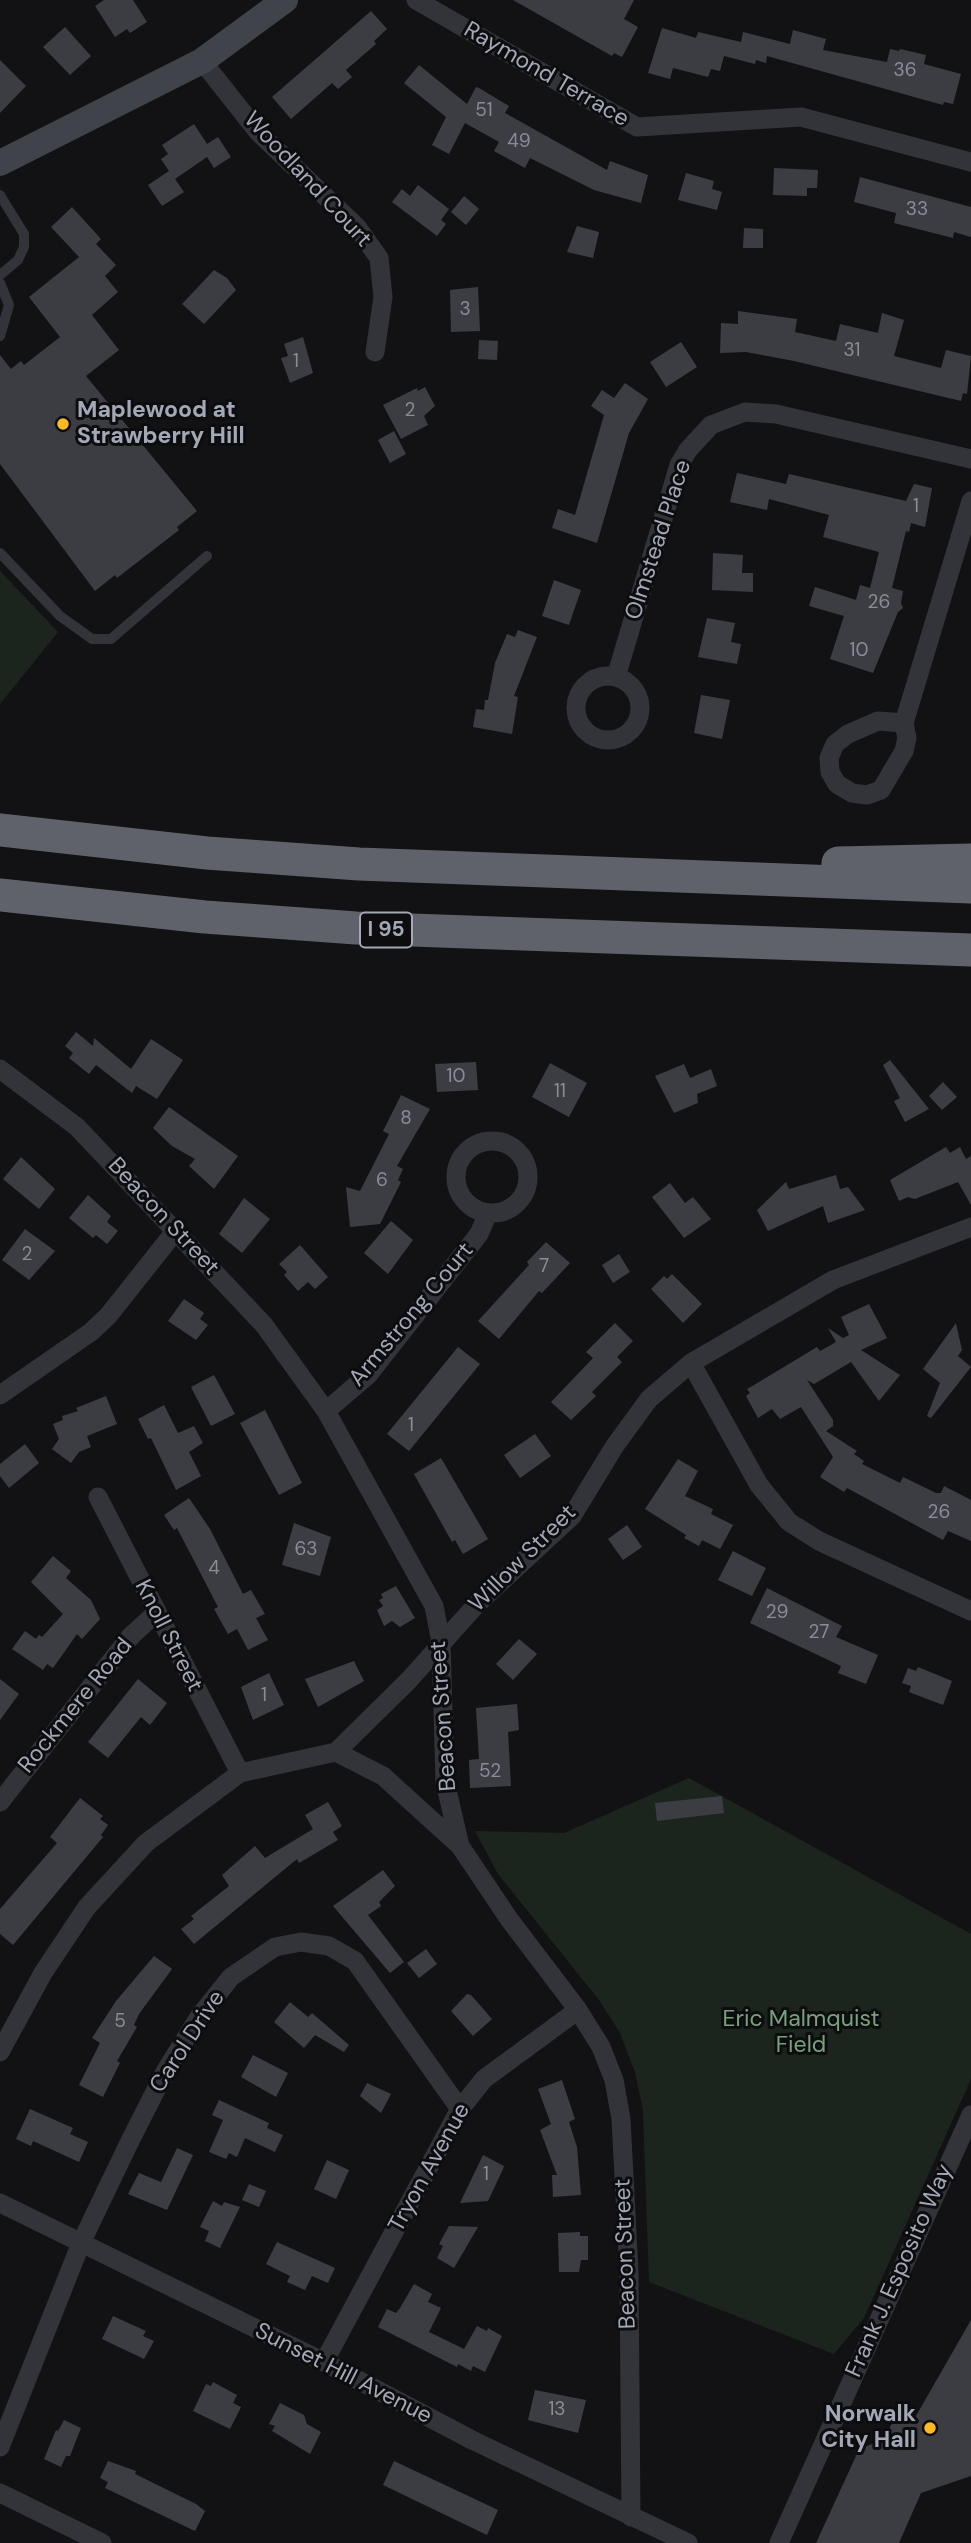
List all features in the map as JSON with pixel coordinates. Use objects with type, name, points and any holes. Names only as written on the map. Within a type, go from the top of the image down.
[{"type":"highway","points":[[0,830],[283,859],[662,877],[971,887]]},
{"type":"highway","points":[[662,877],[841,863],[971,860]]},
{"type":"highway","name":"I 95","points":[[0,895],[205,917],[356,928],[971,950]]},
{"type":"highway","points":[[774,943],[971,972]]},
{"type":"main road","points":[[0,163],[202,61],[285,0]]},
{"type":"street","name":"Raymond Terrace","points":[[415,0],[637,127],[801,117],[971,162]]},
{"type":"street","name":"Woodland Court","points":[[202,61],[259,133],[357,227],[379,258],[383,297],[375,352]]},
{"type":"street","name":"Olmstead Place","points":[[616,677],[679,465],[688,450],[711,425],[746,412],[776,414],[971,459]]},
{"type":"street","points":[[904,723],[971,501]]},
{"type":"street","name":"Beacon Street","points":[[0,1069],[78,1127],[177,1229],[264,1325],[327,1410],[434,1606],[441,1642],[445,1782],[460,1846],[509,1919],[578,2010],[601,2047],[614,2080],[621,2119],[629,2273],[631,2517]]},
{"type":"street","name":"Armstrong Court","points":[[327,1410],[368,1375],[480,1234],[488,1213]]},
{"type":"street","name":"Willow Street","points":[[336,1752],[409,1681],[441,1642],[572,1516],[614,1447],[649,1399],[691,1363],[833,1280],[971,1227]]},
{"type":"street","points":[[0,1395],[100,1324],[177,1229]]},
{"type":"street","points":[[691,1363],[759,1485],[789,1522],[819,1541],[971,1611]]},
{"type":"street","name":"Knoll Street","points":[[98,1497],[240,1773]]},
{"type":"street","name":"Rockmere Road","points":[[0,1802],[131,1636],[156,1613]]},
{"type":"street","points":[[0,2052],[43,1973],[87,1907],[146,1843],[240,1773],[336,1752],[383,1776],[460,1846]]},
{"type":"street","name":"Carol Drive","points":[[0,2447],[81,2244],[160,2082],[200,2017],[231,1977],[275,1947],[300,1942],[329,1946],[355,1962],[460,2109]]},
{"type":"street","name":"Tryon Avenue","points":[[324,2362],[460,2109],[484,2079],[578,2010]]},
{"type":"street","name":"Frank J. Esposito Way","points":[[779,2543],[971,2115]]},
{"type":"street","name":"Sunset Hill Avenue","points":[[0,2203],[324,2362],[472,2440],[688,2543]]},
{"type":"street","points":[[0,2493],[102,2543]]},
{"type":"lane","points":[[0,195],[24,234],[24,247],[18,260],[0,275]]},
{"type":"lane","points":[[0,283],[9,305],[0,337]]},
{"type":"lane","points":[[0,552],[60,616],[92,639],[111,639],[207,556]]},
{"type":"green space","points":[[0,571],[58,632],[0,704]]},
{"type":"green space","name":"Eric Malmquist Field","points":[[689,1778],[971,1934],[971,2079],[864,2318],[834,2354],[649,2282],[643,2110],[635,2072],[620,2033],[599,2000],[498,1874],[475,1831],[564,1833]]},
{"type":"building","points":[[104,0],[133,0],[147,22],[130,33],[127,29],[115,37],[95,6]]},
{"type":"building","points":[[513,0],[634,0],[624,19],[638,27],[622,57],[614,53],[612,56]]},
{"type":"building","points":[[371,11],[387,29],[374,41],[376,44],[346,70],[352,77],[338,89],[332,83],[291,119],[272,97]]},
{"type":"building","points":[[65,27],[91,56],[70,75],[43,47]]},
{"type":"building","points":[[662,28],[696,38],[698,32],[741,42],[743,32],[790,44],[793,30],[826,39],[823,50],[887,62],[890,49],[900,49],[926,55],[924,64],[961,74],[953,104],[944,102],[943,105],[767,56],[766,63],[756,60],[755,64],[724,56],[720,71],[711,69],[708,77],[673,68],[670,79],[648,73]]},
{"type":"building","points":[[0,60],[26,86],[0,113]]},
{"type":"building","points":[[419,65],[467,104],[476,87],[479,88],[509,106],[505,113],[607,170],[610,161],[648,175],[641,203],[594,190],[530,158],[525,168],[494,151],[499,142],[465,123],[449,154],[432,145],[446,117],[404,83]]},
{"type":"building","points":[[194,124],[207,144],[218,137],[231,157],[214,168],[207,157],[175,179],[184,192],[162,206],[148,185],[169,171],[161,159],[168,154],[162,145]]},
{"type":"building","points":[[774,168],[818,170],[817,188],[807,188],[807,196],[773,195]]},
{"type":"building","points":[[686,173],[714,181],[712,189],[722,192],[717,210],[678,200]]},
{"type":"building","points":[[860,177],[971,207],[971,237],[954,232],[953,238],[894,223],[896,213],[854,202]]},
{"type":"building","points":[[418,185],[449,209],[441,220],[446,224],[437,236],[392,202],[402,189],[410,196]]},
{"type":"building","points":[[464,196],[479,209],[466,225],[451,212]]},
{"type":"building","name":"Maplewood at Strawberry Hill","points":[[72,207],[101,239],[96,244],[116,265],[105,276],[118,292],[92,315],[119,350],[86,376],[197,511],[177,527],[179,530],[117,578],[115,575],[95,591],[0,464],[0,355],[11,369],[21,361],[24,365],[60,337],[29,297],[79,257],[51,227]]},
{"type":"building","points":[[577,226],[599,232],[593,258],[567,252]]},
{"type":"building","points":[[744,228],[763,229],[763,248],[743,248]]},
{"type":"building","points":[[214,270],[227,278],[236,290],[204,324],[182,304]]},
{"type":"building","points":[[478,287],[480,331],[451,332],[450,290]]},
{"type":"building","points":[[738,311],[797,319],[795,332],[836,341],[840,324],[878,333],[882,313],[904,320],[894,356],[941,368],[946,350],[971,356],[967,394],[963,393],[961,401],[794,361],[746,352],[720,353],[721,323],[738,324]]},
{"type":"building","points":[[303,337],[313,373],[290,383],[281,358],[288,356],[284,344]]},
{"type":"building","points":[[479,340],[498,341],[497,360],[478,359]]},
{"type":"building","points":[[681,342],[697,367],[666,387],[650,362]]},
{"type":"building","points":[[625,383],[648,399],[629,433],[597,543],[552,528],[558,509],[575,515],[604,415],[591,406],[602,390],[614,398]]},
{"type":"building","points":[[425,387],[435,406],[424,416],[428,425],[401,439],[383,405],[417,388],[418,391]]},
{"type":"building","points":[[394,431],[406,454],[390,463],[378,440]]},
{"type":"building","points":[[737,473],[786,484],[789,474],[906,501],[914,484],[932,488],[925,527],[911,523],[909,532],[906,531],[892,588],[903,591],[903,608],[898,612],[873,673],[830,659],[844,616],[809,606],[815,587],[856,600],[860,585],[870,588],[879,552],[823,537],[829,515],[769,499],[767,510],[730,502]]},
{"type":"building","points":[[713,553],[743,555],[742,573],[753,573],[753,592],[712,590]]},
{"type":"building","points":[[554,580],[581,590],[569,625],[542,616]]},
{"type":"building","points":[[707,618],[735,623],[731,642],[741,644],[737,664],[698,657]]},
{"type":"building","points":[[518,630],[537,637],[514,696],[518,697],[512,734],[473,727],[476,709],[484,710],[485,700],[488,700],[495,663],[507,634],[515,637]]},
{"type":"building","points":[[701,695],[730,700],[722,739],[694,733]]},
{"type":"building","points":[[76,1032],[93,1046],[94,1038],[131,1069],[151,1039],[183,1060],[157,1099],[136,1086],[132,1093],[96,1065],[89,1074],[69,1058],[73,1053],[65,1046]]},
{"type":"building","points":[[890,1060],[929,1109],[905,1122],[894,1101],[900,1098],[883,1065]]},
{"type":"building","points":[[476,1062],[478,1090],[437,1092],[435,1064]]},
{"type":"building","points":[[550,1063],[587,1083],[569,1117],[532,1097]]},
{"type":"building","points":[[684,1064],[690,1078],[711,1069],[717,1086],[697,1094],[698,1103],[674,1113],[655,1076]]},
{"type":"building","points":[[943,1082],[957,1097],[942,1110],[929,1096]]},
{"type":"building","points":[[401,1095],[430,1109],[397,1166],[403,1169],[398,1180],[401,1182],[380,1224],[350,1227],[346,1187],[360,1191],[389,1134],[383,1131]]},
{"type":"building","points":[[169,1107],[238,1156],[214,1189],[189,1166],[195,1159],[172,1146],[153,1128]]},
{"type":"building","points":[[946,1147],[950,1153],[960,1147],[966,1159],[971,1156],[971,1205],[958,1182],[915,1199],[908,1197],[899,1201],[890,1180]]},
{"type":"building","points":[[21,1157],[55,1189],[39,1209],[3,1179]]},
{"type":"building","points":[[836,1175],[840,1189],[848,1187],[865,1210],[828,1223],[823,1206],[768,1231],[757,1210],[786,1182],[789,1189]]},
{"type":"building","points":[[670,1183],[685,1203],[693,1197],[711,1219],[684,1238],[652,1197]]},
{"type":"building","points":[[88,1195],[111,1216],[107,1222],[118,1231],[107,1244],[96,1235],[93,1238],[69,1218]]},
{"type":"building","points":[[244,1198],[270,1219],[242,1253],[219,1234]]},
{"type":"building","points":[[391,1221],[413,1240],[388,1274],[364,1253]]},
{"type":"building","points":[[25,1229],[55,1251],[29,1280],[2,1260]]},
{"type":"building","points":[[546,1242],[570,1263],[542,1293],[539,1291],[499,1339],[478,1321],[529,1265],[527,1262]]},
{"type":"building","points":[[300,1245],[328,1277],[315,1289],[308,1282],[298,1291],[284,1275],[287,1272],[279,1264]]},
{"type":"building","points":[[619,1254],[630,1272],[613,1283],[602,1265]]},
{"type":"building","points":[[672,1274],[702,1304],[683,1323],[651,1289],[664,1276],[667,1279]]},
{"type":"building","points":[[184,1299],[204,1313],[200,1319],[208,1325],[196,1340],[168,1321]]},
{"type":"building","points":[[869,1304],[887,1338],[861,1350],[900,1375],[879,1401],[851,1362],[814,1384],[807,1380],[833,1420],[833,1426],[826,1431],[857,1451],[854,1454],[864,1461],[862,1464],[900,1483],[903,1477],[936,1493],[941,1493],[944,1486],[971,1500],[971,1541],[948,1531],[943,1540],[847,1488],[844,1492],[820,1477],[833,1457],[801,1407],[780,1419],[772,1409],[758,1418],[746,1396],[750,1393],[747,1389],[817,1347],[820,1351],[836,1342],[828,1328],[843,1338],[849,1335],[841,1317]]},
{"type":"building","points":[[615,1323],[633,1341],[617,1357],[622,1362],[592,1392],[596,1396],[571,1420],[551,1402],[593,1358],[586,1352]]},
{"type":"building","points":[[956,1323],[962,1350],[958,1356],[971,1367],[931,1418],[927,1416],[940,1383],[923,1369]]},
{"type":"building","points":[[458,1347],[480,1364],[409,1451],[387,1434]]},
{"type":"building","points":[[214,1375],[235,1414],[211,1426],[191,1387]]},
{"type":"building","points":[[106,1396],[117,1424],[87,1436],[91,1447],[79,1452],[71,1463],[52,1449],[59,1439],[53,1424],[63,1420],[62,1416],[78,1411],[76,1408]]},
{"type":"building","points":[[164,1405],[178,1433],[194,1426],[203,1443],[189,1452],[201,1476],[176,1490],[151,1438],[148,1439],[138,1419]]},
{"type":"building","points":[[265,1410],[302,1483],[279,1495],[240,1423]]},
{"type":"building","points":[[535,1434],[551,1456],[520,1478],[504,1455]]},
{"type":"building","points":[[25,1444],[39,1463],[9,1488],[0,1476],[0,1464]]},
{"type":"building","points":[[441,1458],[488,1539],[463,1554],[455,1540],[452,1542],[414,1474]]},
{"type":"building","points":[[678,1459],[698,1471],[685,1496],[713,1509],[711,1514],[733,1525],[720,1549],[702,1540],[699,1546],[684,1538],[686,1535],[645,1509]]},
{"type":"building","points":[[189,1498],[210,1529],[243,1594],[251,1590],[265,1614],[256,1618],[268,1640],[248,1650],[237,1629],[228,1634],[214,1609],[218,1607],[177,1528],[174,1530],[164,1515]]},
{"type":"building","points":[[294,1523],[331,1537],[320,1576],[282,1565]]},
{"type":"building","points":[[627,1525],[642,1547],[623,1560],[608,1539]]},
{"type":"building","points":[[733,1551],[766,1568],[752,1596],[718,1580]]},
{"type":"building","points":[[53,1556],[71,1571],[66,1578],[91,1600],[100,1619],[82,1639],[77,1634],[53,1668],[47,1664],[43,1670],[12,1649],[25,1631],[36,1639],[39,1635],[42,1637],[63,1614],[31,1582]]},
{"type":"building","points":[[396,1586],[415,1618],[400,1627],[392,1621],[384,1626],[377,1610],[383,1606],[379,1600],[383,1598],[381,1594]]},
{"type":"building","points":[[767,1588],[842,1626],[836,1637],[878,1655],[866,1684],[838,1673],[841,1666],[750,1623]]},
{"type":"building","points":[[519,1639],[537,1654],[513,1680],[496,1664]]},
{"type":"building","points":[[354,1661],[364,1681],[318,1707],[305,1679]]},
{"type":"building","points":[[918,1667],[952,1681],[943,1705],[909,1692],[911,1686],[902,1683],[908,1668],[916,1671]]},
{"type":"building","points":[[269,1673],[284,1705],[253,1720],[241,1687]]},
{"type":"building","points":[[0,1679],[19,1694],[0,1720]]},
{"type":"building","points":[[138,1679],[167,1703],[150,1725],[141,1717],[108,1758],[88,1742]]},
{"type":"building","points":[[517,1704],[519,1730],[508,1732],[511,1786],[470,1788],[469,1760],[479,1759],[476,1708]]},
{"type":"building","points":[[722,1796],[724,1813],[657,1821],[655,1803]]},
{"type":"building","points":[[80,1798],[103,1816],[100,1819],[108,1825],[101,1835],[103,1837],[13,1945],[0,1934],[0,1909],[57,1843],[50,1837]]},
{"type":"building","points":[[328,1802],[342,1826],[333,1832],[338,1840],[299,1863],[297,1859],[194,1944],[181,1929],[194,1919],[191,1916],[229,1886],[222,1875],[255,1846],[265,1858],[313,1829],[305,1815]]},
{"type":"building","points":[[383,1870],[395,1886],[379,1902],[381,1906],[368,1915],[404,1962],[390,1973],[333,1906]]},
{"type":"building","points":[[426,1949],[437,1964],[419,1978],[407,1963]]},
{"type":"building","points":[[154,1956],[172,1969],[139,2014],[134,2025],[137,2027],[117,2061],[120,2063],[103,2097],[79,2085],[100,2043],[92,2038],[116,2001]]},
{"type":"building","points":[[467,1994],[471,1995],[492,2019],[473,2036],[451,2011]]},
{"type":"building","points":[[290,2002],[308,2017],[312,2013],[349,2045],[344,2052],[315,2035],[304,2048],[274,2022]]},
{"type":"building","points":[[253,2055],[288,2073],[276,2097],[241,2077]]},
{"type":"building","points":[[562,2080],[575,2119],[569,2122],[577,2147],[581,2195],[553,2197],[552,2175],[557,2175],[540,2130],[551,2124],[538,2089]]},
{"type":"building","points":[[367,2083],[391,2094],[381,2113],[360,2096]]},
{"type":"building","points":[[219,2100],[269,2123],[267,2128],[283,2135],[275,2152],[245,2138],[237,2157],[229,2153],[226,2159],[209,2152],[223,2120],[212,2115]]},
{"type":"building","points":[[30,2109],[73,2128],[70,2134],[88,2142],[79,2162],[33,2141],[31,2146],[16,2139]]},
{"type":"building","points":[[177,2148],[193,2155],[167,2210],[128,2194],[139,2173],[161,2182]]},
{"type":"building","points":[[483,2155],[504,2166],[488,2201],[460,2203]]},
{"type":"building","points":[[327,2160],[349,2170],[336,2199],[314,2189]]},
{"type":"building","points":[[249,2184],[266,2191],[259,2207],[242,2200]]},
{"type":"building","points":[[213,2201],[222,2206],[224,2202],[240,2207],[220,2248],[205,2241],[209,2231],[200,2227]]},
{"type":"building","points":[[449,2226],[478,2227],[454,2268],[437,2258],[443,2246],[439,2244]]},
{"type":"building","points":[[580,2232],[580,2236],[588,2236],[588,2260],[581,2260],[579,2272],[559,2272],[558,2233]]},
{"type":"building","points":[[277,2242],[335,2268],[328,2283],[312,2276],[305,2290],[287,2282],[290,2276],[266,2264]]},
{"type":"building","points":[[414,2284],[432,2294],[428,2302],[441,2308],[429,2332],[464,2349],[477,2326],[487,2331],[488,2328],[502,2336],[485,2372],[473,2366],[471,2371],[458,2364],[457,2367],[378,2327],[387,2309],[396,2313]]},
{"type":"building","points":[[113,2316],[146,2331],[143,2336],[154,2341],[144,2359],[102,2339]]},
{"type":"building","name":"Norwalk City Hall","points":[[971,2320],[971,2476],[921,2493],[899,2543],[816,2543],[856,2456],[854,2450],[882,2441],[897,2415],[912,2423]]},
{"type":"building","points":[[213,2382],[237,2395],[233,2403],[241,2407],[230,2429],[193,2411],[206,2384],[211,2386]]},
{"type":"building","points":[[535,2390],[586,2400],[578,2433],[528,2420]]},
{"type":"building","points":[[280,2403],[304,2415],[307,2424],[321,2432],[310,2454],[272,2431],[275,2426],[269,2424]]},
{"type":"building","points":[[64,2420],[81,2428],[70,2456],[66,2456],[61,2467],[44,2459],[56,2430],[58,2431]]},
{"type":"building","points":[[108,2461],[136,2471],[135,2474],[205,2511],[195,2531],[105,2488],[108,2482],[100,2478]]},
{"type":"building","points":[[394,2461],[498,2510],[487,2535],[383,2485]]},
{"type":"place","name":"Maplewood at Strawberry Hill","points":[[63,424]]},
{"type":"place","name":"Norwalk City Hall","points":[[930,2428]]}]
